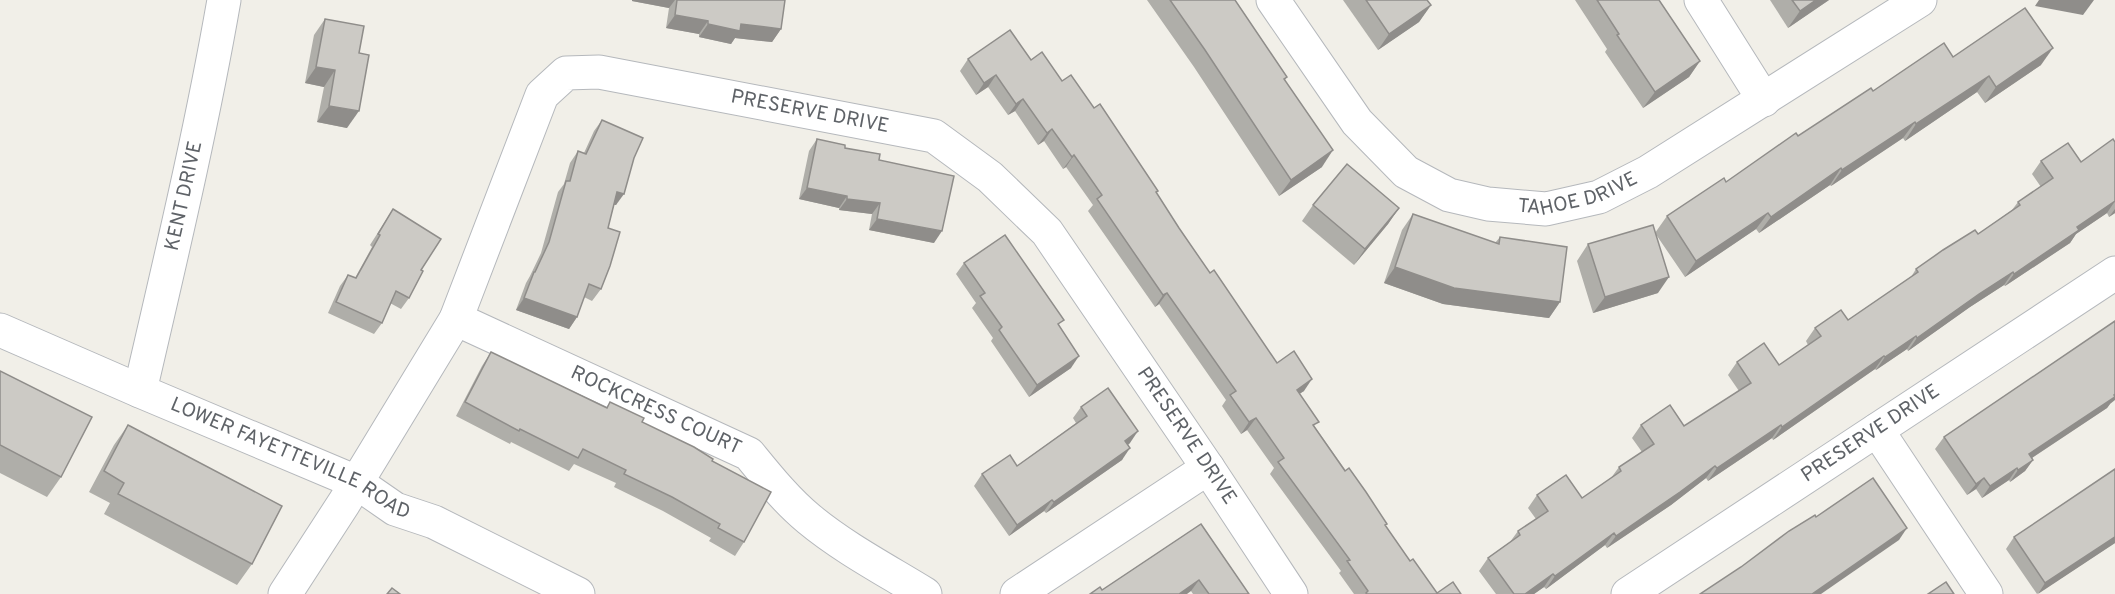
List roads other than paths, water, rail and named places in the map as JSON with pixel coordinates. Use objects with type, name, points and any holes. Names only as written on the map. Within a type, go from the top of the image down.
[{"type":"street","name":"KENT DRIVE","points":[[140,391],[183,203],[215,54],[224,0]]},
{"type":"street","name":"TAHOE DRIVE","points":[[1273,0],[1357,122],[1406,172],[1449,195],[1488,204],[1546,209],[1599,197],[1648,172],[1920,0]]},
{"type":"street","points":[[1701,0],[1764,100]]},
{"type":"street","name":"PRESERVE DRIVE","points":[[285,594],[456,319],[542,95],[566,73],[599,72],[934,135],[990,177],[1047,232],[1291,594]]},
{"type":"street","name":"PRESERVE DRIVE","points":[[1628,594],[2115,273]]},
{"type":"street","name":"ROCKCRESS COURT","points":[[456,319],[749,454],[807,518],[846,546],[925,594]]},
{"type":"street","name":"LOWER FAYETTEVILLE ROAD","points":[[0,330],[356,482],[395,509],[434,522],[578,594]]},
{"type":"street","points":[[1877,430],[1986,594]]},
{"type":"street","points":[[1017,594],[1208,468]]}]
